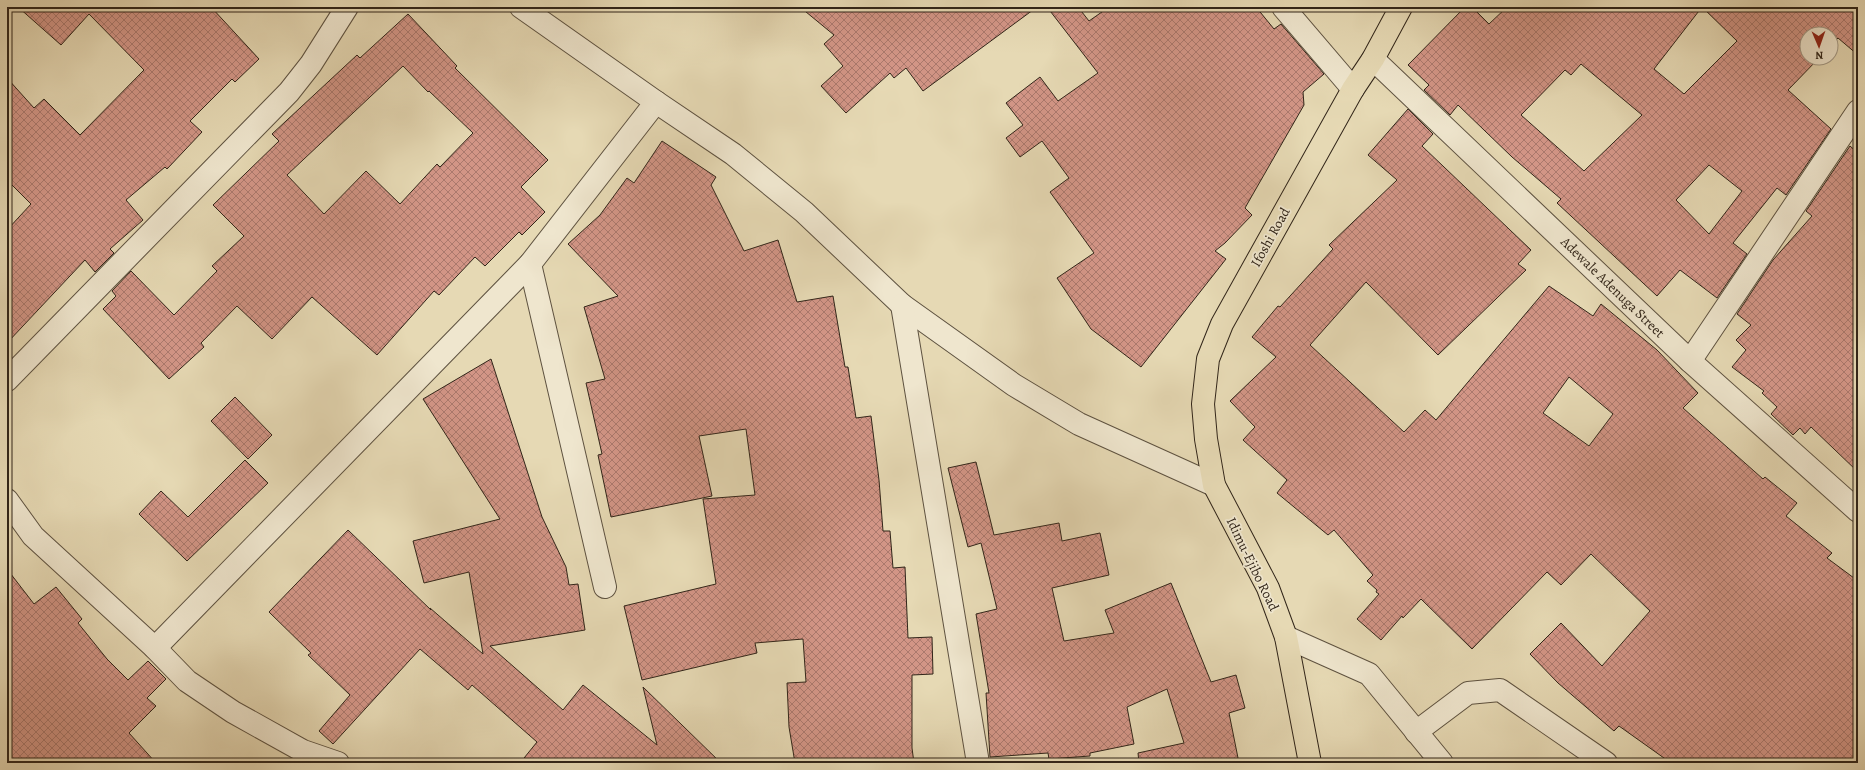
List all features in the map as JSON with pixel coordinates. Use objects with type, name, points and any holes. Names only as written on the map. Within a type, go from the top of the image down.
[{"type":"main road","name":"Ifoshi Road","points":[[1214,485],[1206,439],[1203,404],[1208,359],[1222,324],[1353,89],[1373,59],[1401,7]]},
{"type":"main road","name":"Idimu-Ejibo Road","points":[[1214,485],[1268,588],[1286,637],[1310,763]]},
{"type":"street","points":[[7,380],[289,92],[311,64],[346,7]]},
{"type":"street","points":[[521,7],[656,102],[734,154],[804,212],[902,305],[1014,385],[1079,424],[1214,485]]},
{"type":"street","points":[[1283,7],[1353,89]]},
{"type":"street","name":"Adewale Adenuga Street","points":[[1373,59],[1690,360],[1858,511]]},
{"type":"street","points":[[155,648],[530,264],[656,102]]},
{"type":"street","points":[[1690,360],[1858,111]]},
{"type":"street","points":[[530,264],[605,587]]},
{"type":"street","points":[[902,305],[978,763]]},
{"type":"street","points":[[7,500],[33,536],[155,648],[187,681],[232,712],[303,751],[338,763]]},
{"type":"street","points":[[1286,637],[1369,674],[1442,763]]},
{"type":"street","points":[[1416,732],[1468,693],[1500,690],[1606,763]]},
{"type":"building","points":[[18,7],[211,7],[259,59],[235,82],[232,79],[190,121],[202,132],[167,169],[165,167],[126,200],[143,220],[110,249],[114,253],[95,272],[85,260],[7,343],[7,230],[31,204],[7,180],[7,78],[34,108],[44,99],[80,135],[144,70],[89,14],[61,45]]},
{"type":"building","points":[[800,7],[1037,7],[923,91],[906,68],[894,78],[890,73],[846,113],[821,86],[843,66],[824,44],[834,35]]},
{"type":"building","points":[[1047,7],[1078,7],[1089,21],[1109,7],[1256,7],[1274,29],[1281,24],[1324,74],[1303,92],[1304,105],[1245,208],[1252,215],[1225,243],[1215,251],[1226,259],[1141,367],[1091,329],[1057,278],[1094,253],[1050,192],[1069,178],[1042,141],[1020,157],[1006,138],[1023,125],[1006,103],[1040,77],[1058,101],[1098,73]]},
{"type":"building","points":[[1465,7],[1472,7],[1489,24],[1507,7],[1702,7],[1858,7],[1858,55],[1839,39],[1839,26],[1799,26],[1799,66],[1811,66],[1788,90],[1831,129],[1786,195],[1777,188],[1733,243],[1747,254],[1717,298],[1680,270],[1657,296],[1557,203],[1561,199],[1512,157],[1458,105],[1450,115],[1424,90],[1429,85],[1408,65]],"holes":[[[1702,7],[1737,41],[1684,94],[1654,69]],[[1581,64],[1642,115],[1584,171],[1521,115],[1565,70],[1571,75]],[[1709,165],[1742,191],[1709,234],[1676,200]]]},
{"type":"building","points":[[408,14],[457,66],[455,68],[548,160],[521,187],[545,212],[522,235],[519,232],[485,266],[475,257],[439,295],[434,291],[377,355],[312,297],[272,339],[237,306],[201,343],[204,347],[169,379],[103,309],[116,296],[112,291],[131,271],[174,315],[217,271],[212,266],[244,236],[213,205],[279,141],[272,134],[357,55],[360,58]],"holes":[[[403,66],[428,92],[429,91],[473,133],[440,167],[437,164],[400,204],[366,171],[324,214],[287,175]]]},
{"type":"building","points":[[1408,109],[1433,134],[1422,146],[1531,250],[1518,264],[1526,270],[1438,355],[1366,282],[1310,345],[1404,432],[1425,410],[1436,420],[1549,286],[1593,316],[1601,304],[1657,350],[1698,393],[1683,408],[1763,479],[1765,477],[1797,503],[1786,516],[1832,553],[1827,558],[1858,581],[1858,763],[1671,763],[1619,726],[1614,731],[1558,683],[1530,654],[1561,623],[1602,666],[1650,611],[1591,554],[1561,585],[1547,572],[1472,649],[1421,599],[1403,618],[1402,616],[1381,640],[1357,619],[1379,594],[1376,592],[1377,590],[1367,581],[1373,575],[1334,530],[1328,535],[1277,493],[1287,480],[1243,440],[1255,427],[1230,401],[1276,357],[1252,337],[1278,306],[1280,307],[1333,249],[1329,245],[1397,180],[1368,155]],"holes":[[[1569,377],[1613,414],[1589,446],[1543,413]]]},
{"type":"building","points":[[662,141],[716,177],[711,185],[744,251],[778,240],[797,302],[833,296],[845,367],[848,367],[856,418],[871,416],[879,480],[883,531],[890,531],[893,568],[905,567],[908,638],[932,637],[933,674],[912,675],[912,748],[914,763],[795,763],[789,727],[787,683],[806,682],[803,639],[755,643],[757,653],[642,680],[624,606],[716,584],[703,499],[755,495],[746,429],[699,436],[712,496],[611,517],[598,455],[602,454],[586,383],[605,379],[584,307],[618,296],[568,244],[600,215],[627,178],[634,183]]},
{"type":"building","points":[[1850,146],[1858,153],[1858,472],[1811,427],[1805,434],[1800,428],[1793,435],[1771,414],[1777,407],[1762,393],[1764,391],[1732,367],[1746,350],[1736,340],[1751,325],[1737,314],[1773,260],[1812,216],[1806,211]]},
{"type":"building","points":[[491,359],[542,517],[566,567],[569,585],[578,584],[585,630],[490,646],[563,710],[583,685],[657,745],[643,687],[721,763],[520,763],[537,742],[472,685],[468,690],[420,649],[333,744],[319,731],[350,695],[308,655],[311,653],[269,612],[348,530],[431,610],[430,608],[483,654],[469,572],[424,583],[413,541],[500,519],[423,399]]},
{"type":"building","points":[[235,397],[272,435],[248,459],[211,421]]},
{"type":"building","points":[[245,460],[268,483],[187,561],[139,514],[161,491],[188,517]]},
{"type":"building","points":[[976,462],[994,535],[1059,523],[1062,541],[1100,533],[1109,575],[1052,588],[1064,641],[1114,633],[1105,610],[1171,583],[1211,682],[1236,675],[1245,708],[1229,713],[1239,763],[1139,763],[1138,753],[1184,743],[1167,689],[1127,707],[1134,744],[1090,753],[1090,756],[1049,759],[1048,753],[990,757],[986,693],[989,693],[976,614],[997,609],[981,543],[968,547],[948,468]]},
{"type":"building","points":[[7,569],[34,604],[56,587],[82,619],[78,623],[107,659],[128,680],[148,661],[166,679],[147,698],[156,706],[129,733],[156,763],[7,763]]}]
